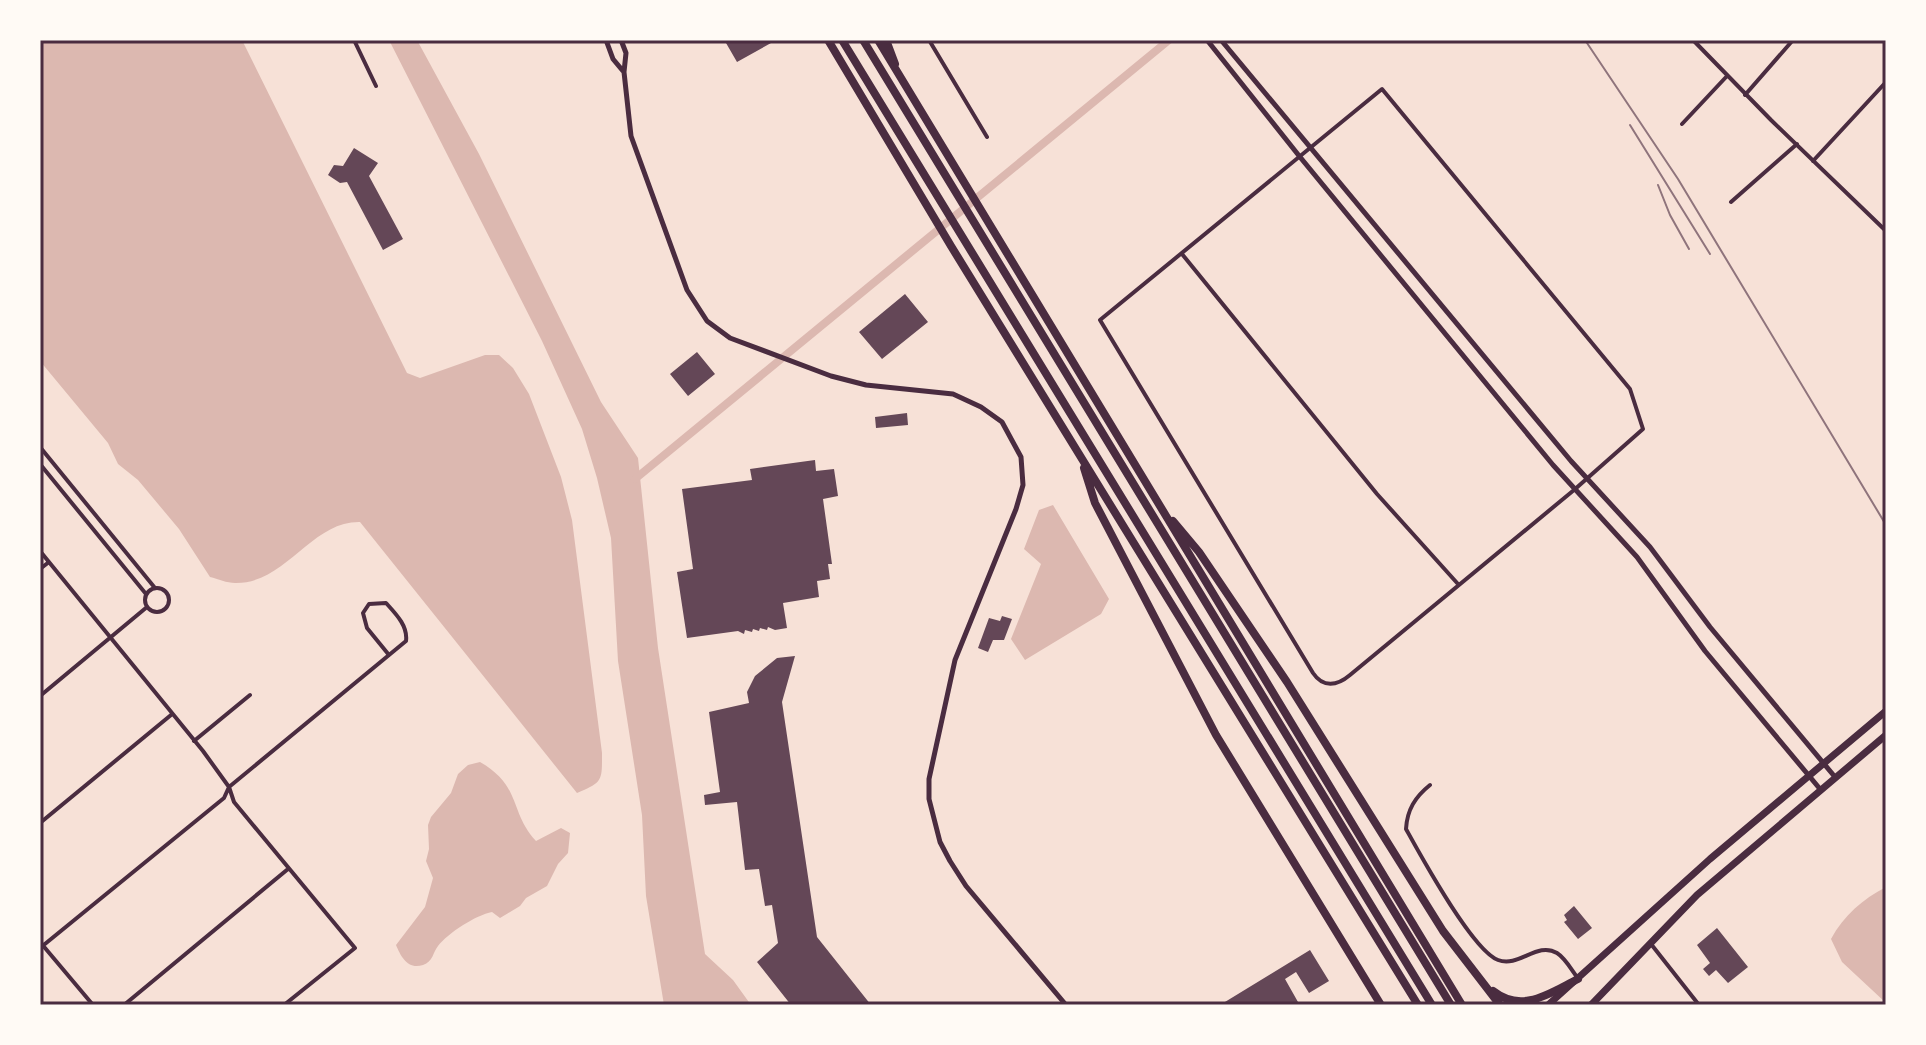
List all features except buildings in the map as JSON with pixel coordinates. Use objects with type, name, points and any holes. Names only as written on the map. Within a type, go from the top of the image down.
[{"type":"highway","points":[[828,40],[951,246],[1418,1005]]},
{"type":"highway","points":[[842,40],[1432,1005]]},
{"type":"highway","points":[[863,40],[1451,1005]]},
{"type":"highway","points":[[878,40],[1462,1005]]},
{"type":"highway","points":[[886,40],[897,72]]},
{"type":"highway","points":[[1080,455],[1095,503],[1216,735],[1381,1005]]},
{"type":"highway","points":[[1159,506],[1199,552],[1287,682],[1443,931],[1500,1005]]},
{"type":"highway","points":[[1483,983],[1508,1000],[1524,1003],[1578,979]]},
{"type":"main road","points":[[1548,1005],[1710,859],[1886,711]]},
{"type":"main road","points":[[1591,1005],[1713,880],[1886,735]]},
{"type":"street","points":[[354,40],[376,86]]},
{"type":"street","points":[[606,40],[613,59],[624,72]]},
{"type":"street","points":[[621,40],[626,53],[624,72],[631,136],[687,290],[715,328],[730,338],[772,355],[866,385],[953,394],[981,407],[1002,422],[1021,457],[1023,485],[1016,509],[951,673],[929,779],[929,799],[940,842],[966,886],[1066,1005]]},
{"type":"street","points":[[1207,40],[1574,490],[1637,557],[1705,651],[1820,789]]},
{"type":"street","points":[[1221,40],[1519,399],[1650,547],[1710,627],[1835,777]]},
{"type":"street","points":[[1693,40],[1745,95],[1885,229]]},
{"type":"street","points":[[1745,95],[1793,40]]},
{"type":"street","points":[[933,41],[987,137]]},
{"type":"street","points":[[1682,124],[1727,76]]},
{"type":"street","points":[[1813,161],[1886,82]]},
{"type":"street","points":[[1382,89],[1630,389],[1643,429],[1574,490],[1337,684],[1326,684],[1317,678],[1100,320],[1300,157],[1382,89]]},
{"type":"street","points":[[1731,202],[1797,144]]},
{"type":"street","points":[[1182,254],[1377,494],[1458,584]]},
{"type":"street","points":[[40,447],[155,588],[166,591],[169,598],[167,606],[157,612],[147,607]]},
{"type":"street","points":[[40,464],[146,594],[147,607]]},
{"type":"street","points":[[40,551],[194,741],[229,787],[234,802],[355,948],[284,1005]]},
{"type":"street","points":[[40,569],[49,562]]},
{"type":"street","points":[[146,594],[155,588]]},
{"type":"street","points":[[93,1005],[41,945],[224,798],[229,787],[406,641],[407,633],[401,620],[386,603],[369,604],[363,613],[364,621],[389,655]]},
{"type":"street","points":[[40,696],[147,607]]},
{"type":"street","points":[[194,741],[250,695]]},
{"type":"street","points":[[40,823],[172,714]]},
{"type":"street","points":[[1430,785],[1417,796],[1410,808],[1406,829],[1459,917],[1494,958],[1511,961],[1550,950],[1559,954],[1578,979]]},
{"type":"street","points":[[124,1005],[288,869]]},
{"type":"street","points":[[1649,943],[1699,1005]]},
{"type":"shaded area","points":[[40,40],[242,40],[407,373],[420,378],[485,355],[499,355],[513,368],[529,394],[561,477],[572,520],[602,753],[601,775],[592,786],[577,793],[360,522],[343,524],[327,531],[284,564],[253,581],[232,583],[210,577],[179,529],[138,480],[118,464],[108,443],[40,361]]},
{"type":"shaded area","points":[[389,40],[417,40],[479,154],[601,402],[638,458],[658,648],[705,954],[733,980],[751,1005],[664,1005],[646,896],[642,815],[618,661],[611,538],[597,478],[582,429],[542,341]]},
{"type":"shaded area","points":[[1053,505],[1109,599],[1101,614],[1025,660],[1011,639],[1041,564],[1024,549],[1039,510]]},
{"type":"shaded area","points":[[480,762],[503,780],[536,841],[561,828],[570,833],[568,853],[558,864],[547,886],[526,898],[520,906],[500,918],[492,912],[471,921],[443,941],[429,962],[413,966],[403,958],[396,945],[425,907],[433,878],[426,861],[428,825],[451,793],[458,774],[468,765]]},
{"type":"shaded area","points":[[1886,887],[1886,1003],[1842,962],[1831,939],[1855,908]]},
{"type":"waterway","points":[[635,479],[1169,40]]},
{"type":"railway","points":[[1585,40],[1678,179],[1886,525]]},
{"type":"railway","points":[[1630,125],[1710,254]]},
{"type":"railway","points":[[1658,185],[1689,249]]}]
